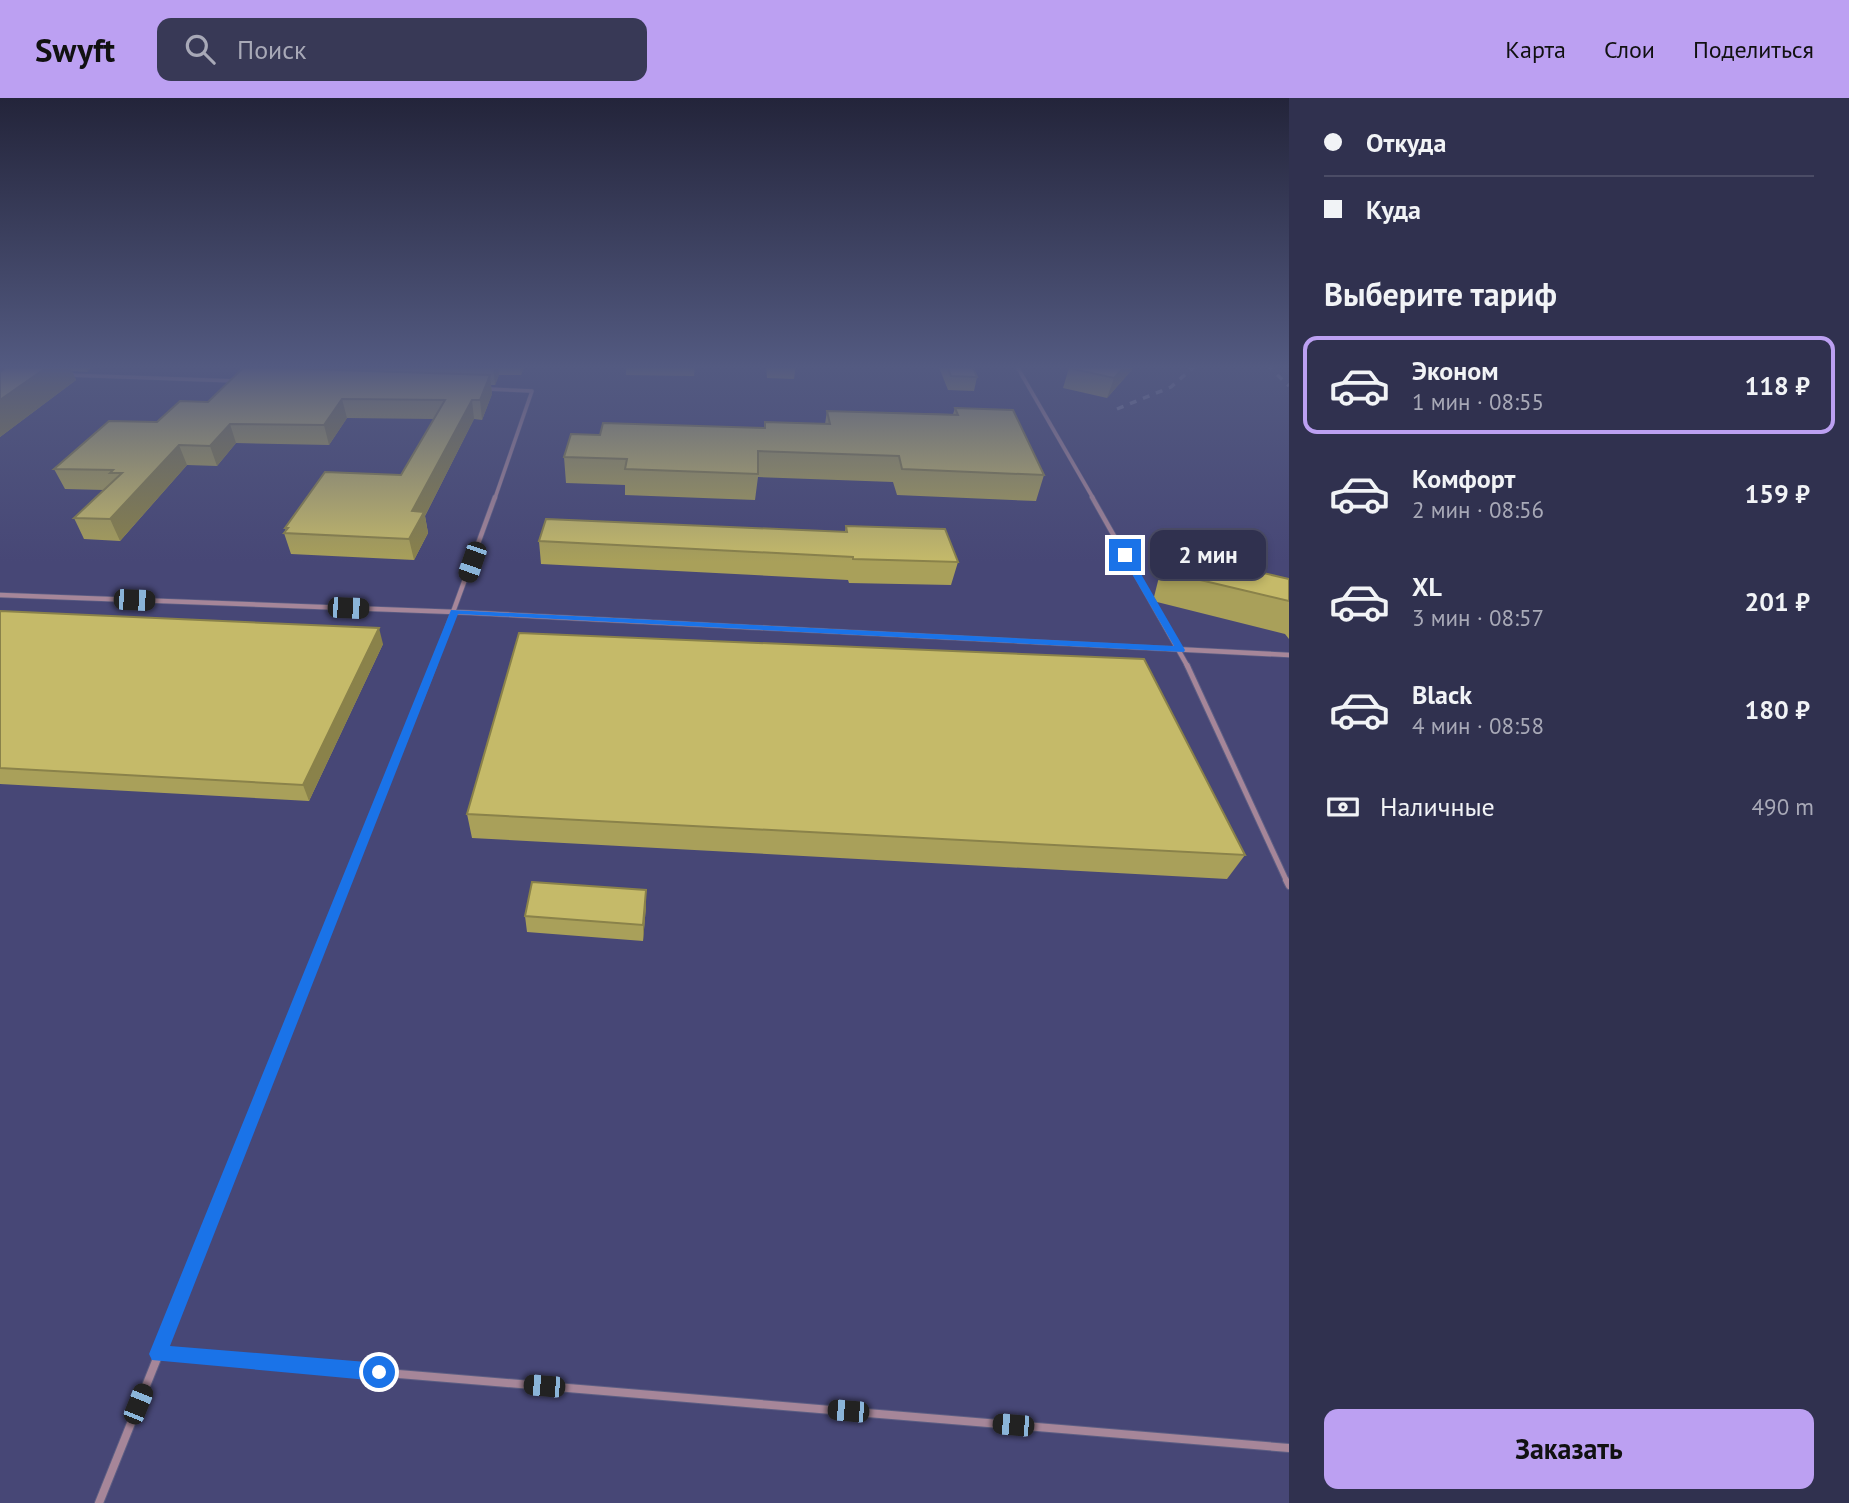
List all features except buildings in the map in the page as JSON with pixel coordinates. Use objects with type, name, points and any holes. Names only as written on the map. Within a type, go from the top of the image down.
[{"type":"lane","points":[[99,1503],[455,611],[518,431]]},
{"type":"lane","points":[[1054,431],[1180,650],[1289,886]]},
{"type":"lane","points":[[0,595],[455,611],[1289,655]]},
{"type":"lane","points":[[158,1354],[1289,1448]]},
{"type":"shaded area","points":[[0,431],[1289,431],[1289,1503],[0,1503]]},
{"type":"route","points":[[379,1372],[158,1354],[455,611],[1180,650],[1125,555]]}]
